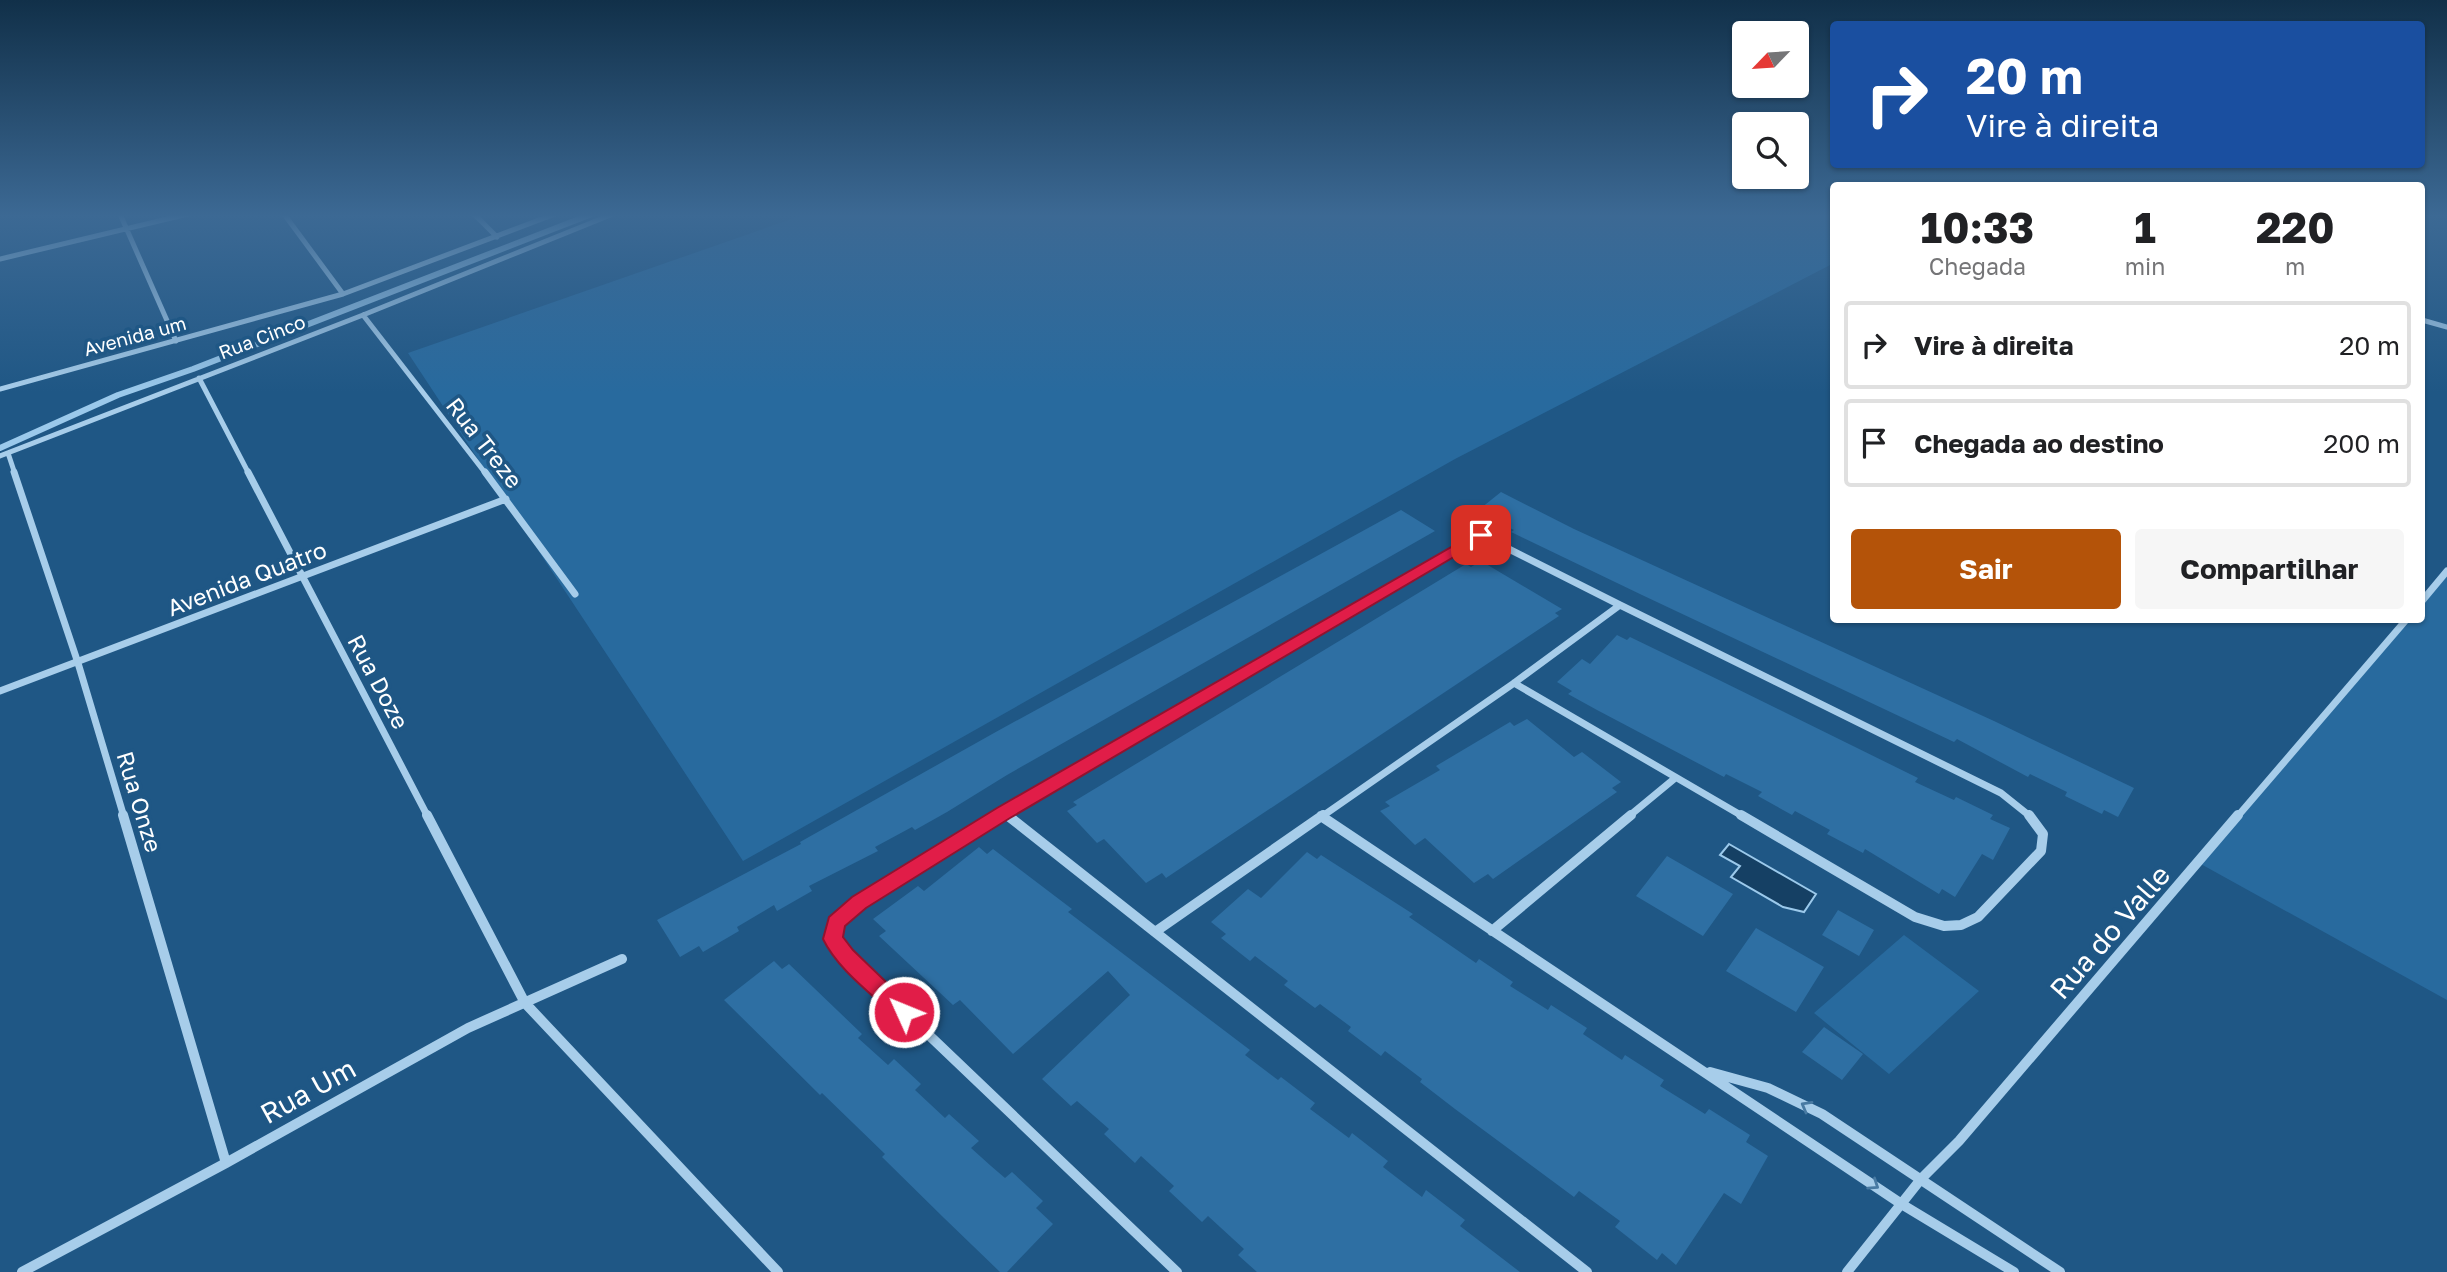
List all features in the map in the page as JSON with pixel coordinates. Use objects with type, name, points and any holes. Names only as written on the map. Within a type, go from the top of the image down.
[{"type":"street","points":[[148,273],[176,341]]},
{"type":"street","points":[[328,273],[343,294]]},
{"type":"street","name":"Avenida um","points":[[0,389],[343,294],[399,273]]},
{"type":"street","name":"Rua Cinco","points":[[4,455],[466,273]]},
{"type":"street","name":"Rua Treze","points":[[363,315],[506,499],[575,594]]},
{"type":"street","points":[[2425,321],[2447,327]]},
{"type":"street","name":"Rua Doze","points":[[199,378],[525,1003],[778,1272]]},
{"type":"street","name":"Rua Onze","points":[[4,455],[78,663],[226,1163]]},
{"type":"street","name":"Avenida Quatro","points":[[0,691],[506,499]]},
{"type":"street","points":[[1177,1272],[846,956],[833,939],[836,922],[859,902],[1004,813],[1481,535],[2001,793],[2021,805],[2034,819],[2043,834],[2041,851],[1978,917],[1961,925],[1944,926],[1915,917],[1674,779],[1514,683]]},
{"type":"street","points":[[2425,597],[2447,571]]},
{"type":"street","points":[[1154,933],[1514,683],[1620,605]]},
{"type":"street","name":"Rua do Valle","points":[[1847,1272],[1921,1180],[1959,1141],[2403,623]]},
{"type":"street","points":[[1492,931],[1674,779]]},
{"type":"street","points":[[1004,813],[1587,1272]]},
{"type":"street","points":[[1321,816],[1903,1205],[2014,1272]]},
{"type":"street","name":"Rua Um","points":[[22,1272],[226,1163],[417,1055],[622,959]]},
{"type":"street","points":[[1706,1071],[1744,1077],[1782,1093],[1865,1140],[2060,1272]]},
{"type":"shaded area","points":[[636,273],[1814,273],[1455,459],[743,861],[408,353]]},
{"type":"shaded area","points":[[2447,576],[2447,1000],[2199,863],[2407,623],[2425,623],[2425,602]]},
{"type":"shaded area","points":[[1729,844],[1816,894],[1804,912],[1783,907],[1731,877],[1740,866],[1720,855]]},
{"type":"shaded area","points":[[1904,935],[1979,991],[1889,1074],[1814,1013]]},
{"type":"building","points":[[1501,492],[1574,529],[2134,788],[2118,817],[2104,810],[2102,814],[2065,796],[2067,792],[2030,774],[2028,777],[1957,739],[1954,742],[1642,595],[1511,532],[1514,530],[1476,512]]},
{"type":"building","points":[[1401,510],[1435,531],[1007,775],[947,812],[915,830],[912,827],[875,847],[878,851],[809,886],[812,891],[777,911],[774,905],[737,927],[739,931],[703,952],[699,946],[680,957],[657,920],[801,844],[800,842],[994,733]]},
{"type":"building","points":[[1481,561],[1562,609],[1555,613],[1559,616],[1166,878],[1162,873],[1146,883],[1104,839],[1097,843],[1067,811],[1077,805],[1073,802],[1466,564],[1471,567]]},
{"type":"building","points":[[1617,635],[1627,640],[1630,637],[1918,778],[1915,782],[1954,800],[1956,797],[1993,815],[1990,819],[2010,828],[1993,860],[1982,854],[1955,897],[1942,889],[1939,894],[1865,849],[1863,853],[1827,834],[1830,830],[1795,811],[1792,815],[1758,796],[1762,792],[1726,774],[1724,777],[1568,694],[1572,691],[1557,682],[1582,659],[1590,664]]},
{"type":"building","points":[[1527,719],[1574,757],[1582,752],[1621,782],[1612,788],[1617,792],[1493,879],[1488,874],[1474,883],[1425,838],[1415,845],[1380,811],[1390,806],[1385,802],[1440,770],[1436,766],[1510,722],[1514,726]]},
{"type":"building","points":[[979,847],[987,854],[993,849],[1072,909],[1068,912],[1250,1050],[1245,1055],[1278,1080],[1281,1077],[1315,1103],[1310,1109],[1349,1138],[1352,1133],[1388,1161],[1383,1167],[1422,1197],[1426,1190],[1465,1220],[1460,1226],[1520,1272],[1257,1272],[1238,1255],[1244,1249],[1208,1216],[1202,1222],[1169,1191],[1174,1186],[1141,1156],[1135,1163],[1104,1134],[1109,1129],[1077,1101],[1071,1106],[1042,1079],[1130,995],[1108,971],[1013,1054],[960,1000],[953,1005],[879,936],[886,931],[873,919],[918,886],[924,891]]},
{"type":"building","points":[[1307,852],[1317,859],[1321,855],[1413,914],[1409,917],[1476,963],[1479,959],[1513,982],[1510,986],[1548,1010],[1551,1005],[1587,1028],[1583,1034],[1622,1060],[1625,1055],[1664,1080],[1660,1086],[1705,1114],[1709,1109],[1750,1135],[1746,1142],[1768,1156],[1741,1204],[1724,1193],[1676,1265],[1662,1253],[1657,1260],[1615,1227],[1620,1221],[1579,1191],[1574,1197],[1420,1082],[1422,1079],[1385,1051],[1381,1056],[1348,1031],[1351,1027],[1320,1004],[1315,1008],[1284,985],[1288,981],[1255,956],[1250,961],[1221,938],[1226,934],[1211,922],[1248,889],[1261,898]]},
{"type":"building","points":[[1667,856],[1733,894],[1703,936],[1636,896]]},
{"type":"building","points":[[1838,910],[1874,930],[1859,956],[1822,935]]},
{"type":"building","points":[[1756,928],[1824,967],[1796,1012],[1726,971]]},
{"type":"building","points":[[774,961],[782,969],[789,964],[862,1034],[858,1038],[888,1065],[894,1059],[921,1084],[915,1090],[945,1118],[949,1114],[979,1141],[971,1148],[991,1166],[1005,1178],[1012,1172],[1043,1201],[1036,1208],[1053,1224],[1007,1272],[1000,1272],[882,1157],[885,1154],[822,1093],[820,1095],[724,1000]]},
{"type":"building","points":[[1824,1027],[1863,1054],[1842,1080],[1802,1052]]},
{"type":"waterway","points":[[0,448],[118,395],[193,369],[439,273]]},
{"type":"route","points":[[904,1012],[846,956],[833,939],[836,922],[859,902],[1004,813],[1481,535]]}]
